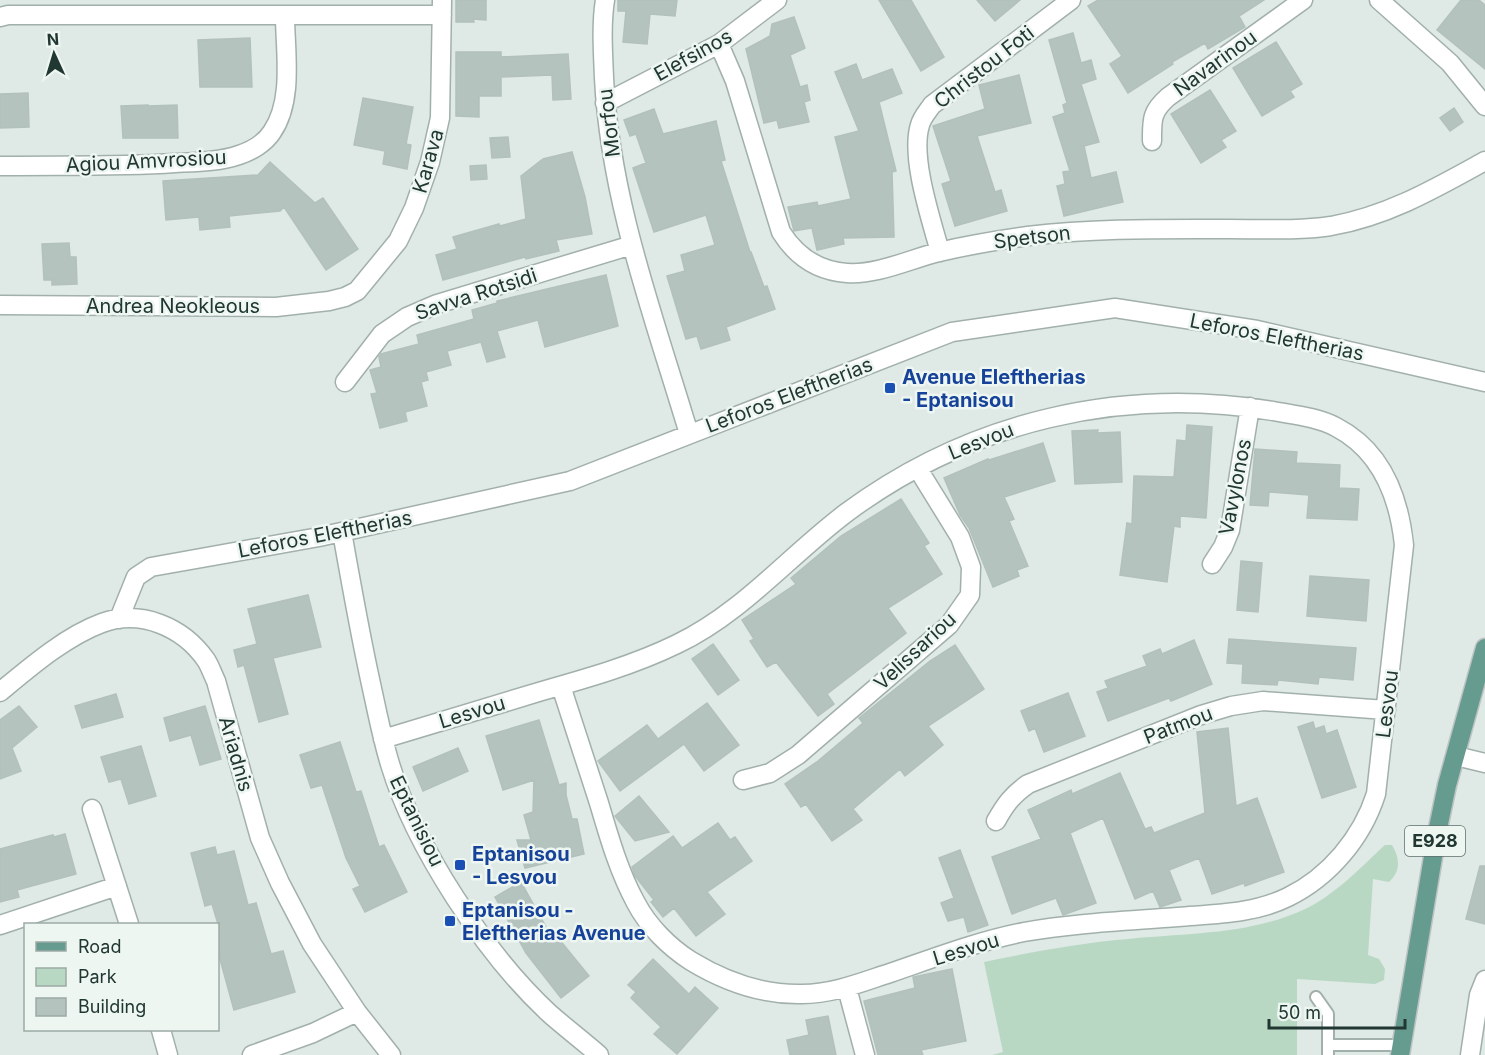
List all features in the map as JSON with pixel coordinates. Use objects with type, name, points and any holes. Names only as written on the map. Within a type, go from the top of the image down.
[{"type":"main road","name":"E928","points":[[1401,1050],[1437,833],[1485,648]]},
{"type":"street","name":"Morfou","points":[[605,0],[603,52],[605,103],[611,147],[632,245],[688,434]]},
{"type":"street","name":"Elefsinos","points":[[605,103],[719,44],[777,0]]},
{"type":"street","name":"Christou Foti","points":[[939,252],[918,152],[920,124],[924,116],[932,105],[1071,0]]},
{"type":"street","name":"Navarinou","points":[[1152,141],[1152,119],[1163,101],[1303,0]]},
{"type":"street","points":[[1379,0],[1450,63],[1485,105]]},
{"type":"street","points":[[0,17],[285,15],[442,8]]},
{"type":"street","name":"Karava","points":[[345,297],[357,291],[398,240],[414,208],[430,162],[440,118],[442,8]]},
{"type":"street","name":"Agiou Amvrosiou","points":[[0,166],[202,161],[237,156],[255,148],[271,134],[281,112],[286,86],[285,15]]},
{"type":"street","name":"Spetson","points":[[719,44],[735,81],[781,232],[790,246],[803,259],[826,269],[847,273],[869,271],[939,252],[1028,236],[1078,231],[1301,229],[1332,226],[1364,218],[1412,201],[1485,161]]},
{"type":"street","name":"Savva Rotsidi","points":[[345,382],[382,334],[407,317],[437,304],[632,245]]},
{"type":"street","name":"Andrea Neokleous","points":[[0,305],[276,307],[345,297]]},
{"type":"street","name":"Leforos Eleftherias","points":[[119,619],[136,577],[151,567],[342,532],[570,481],[952,332],[1115,308],[1257,330],[1485,382]]},
{"type":"street","name":"Lesvou","points":[[383,739],[624,666],[680,643],[719,619],[763,586],[844,514],[883,487],[956,450],[1043,418],[1127,404],[1166,402],[1251,407],[1310,417],[1336,426],[1361,443],[1381,468],[1393,490],[1401,517],[1404,545],[1376,794],[1370,814],[1345,852],[1311,884],[1287,898],[1230,913],[1024,932],[977,943],[847,988],[801,994],[739,984],[715,975],[671,946],[650,924],[636,904],[619,865],[561,686]]},
{"type":"street","name":"Vavylonos","points":[[1212,564],[1230,530],[1251,407]]},
{"type":"street","name":"Velissariou","points":[[743,780],[770,773],[798,755],[949,625],[970,595],[970,567],[960,537],[918,469]]},
{"type":"street","name":"Eptanisiou","points":[[342,532],[383,739],[390,766],[416,826],[439,870],[496,955],[549,1013],[599,1055]]},
{"type":"street","name":"Ariadnis","points":[[0,692],[68,641],[101,623],[119,619],[136,619],[163,624],[179,633],[206,661],[216,681],[260,838],[279,883],[312,944],[357,1012],[391,1055]]},
{"type":"street","name":"Patmou","points":[[996,822],[1005,803],[1028,784],[1201,715],[1231,706],[1263,701],[1386,710]]},
{"type":"street","points":[[1456,756],[1485,763]]},
{"type":"street","points":[[92,809],[129,923]]},
{"type":"street","points":[[0,925],[120,894]]},
{"type":"street","points":[[1470,1055],[1479,995],[1485,980]]},
{"type":"street","points":[[847,988],[865,1055]]},
{"type":"street","points":[[252,1055],[313,1034],[357,1012]]},
{"type":"street","points":[[162,1031],[168,1055]]},
{"type":"lane","points":[[1316,997],[1328,1014],[1328,1050],[1401,1050]]},
{"type":"green space","points":[[1385,845],[1392,845],[1398,864],[1396,873],[1389,882],[1373,879],[1368,955],[1379,959],[1385,969],[1384,980],[1375,984],[1297,979],[1297,1055],[992,1055],[1003,1052],[984,962],[1092,943],[1239,929],[1282,918],[1303,910],[1325,897]]},
{"type":"building","points":[[456,0],[486,0],[486,20],[473,19],[474,22],[456,22]]},
{"type":"building","points":[[618,0],[677,0],[675,16],[650,14],[647,44],[623,42],[626,11],[618,11]]},
{"type":"building","points":[[879,0],[911,0],[944,57],[921,71]]},
{"type":"building","points":[[977,0],[1020,0],[995,21]]},
{"type":"building","points":[[1098,0],[1264,0],[1239,16],[1245,27],[1208,49],[1205,43],[1172,62],[1173,64],[1128,93],[1110,64],[1122,56],[1088,6]]},
{"type":"building","points":[[1461,0],[1479,0],[1485,5],[1485,69],[1437,30]]},
{"type":"building","points":[[794,17],[805,48],[790,55],[800,87],[807,85],[810,100],[804,102],[809,122],[779,128],[777,120],[764,123],[746,49],[770,36],[772,24]]},
{"type":"building","points":[[1073,33],[1081,63],[1091,60],[1096,79],[1081,84],[1099,142],[1084,146],[1091,178],[1116,172],[1123,202],[1064,216],[1057,186],[1065,184],[1063,172],[1070,171],[1053,117],[1065,113],[1063,105],[1067,103],[1049,40]]},
{"type":"building","points":[[250,38],[252,87],[200,87],[198,40]]},
{"type":"building","points":[[1276,42],[1302,84],[1290,91],[1294,97],[1262,116],[1233,68]]},
{"type":"building","points":[[456,52],[501,52],[501,57],[568,54],[571,99],[553,100],[552,75],[501,77],[501,96],[479,96],[479,117],[456,116]]},
{"type":"building","points":[[856,64],[862,80],[892,69],[902,93],[879,102],[896,171],[892,172],[894,237],[843,238],[844,244],[817,250],[812,228],[794,231],[788,207],[817,202],[818,206],[851,199],[835,137],[859,131],[835,72]]},
{"type":"building","points":[[1019,75],[1031,123],[977,136],[995,192],[1001,190],[1007,211],[955,226],[942,184],[951,181],[933,126],[985,109],[979,85]]},
{"type":"building","points":[[1210,90],[1236,131],[1221,140],[1226,147],[1201,163],[1171,114]]},
{"type":"building","points":[[28,93],[29,127],[0,128],[0,94]]},
{"type":"building","points":[[363,98],[413,107],[406,144],[411,145],[407,169],[383,164],[385,151],[354,145]]},
{"type":"building","points":[[177,105],[178,138],[123,138],[121,106]]},
{"type":"building","points":[[1454,108],[1463,122],[1450,131],[1440,118]]},
{"type":"building","points":[[654,109],[663,134],[716,121],[725,160],[721,161],[750,252],[764,287],[767,286],[775,309],[726,327],[730,340],[701,349],[697,336],[686,339],[667,276],[685,271],[681,255],[715,245],[706,215],[654,232],[633,168],[646,163],[636,134],[630,136],[624,120]]},
{"type":"building","points":[[508,137],[510,157],[492,158],[490,138]]},
{"type":"building","points":[[572,152],[585,197],[592,234],[556,240],[559,251],[526,259],[525,257],[443,280],[436,255],[457,249],[453,237],[526,219],[521,176],[543,159]]},
{"type":"building","points":[[270,162],[315,203],[323,198],[358,249],[326,270],[284,207],[280,211],[229,216],[230,227],[200,230],[199,217],[166,220],[163,181],[258,175]]},
{"type":"building","points":[[486,165],[487,179],[471,180],[470,166]]},
{"type":"building","points":[[69,243],[70,257],[76,257],[77,284],[52,285],[52,280],[44,280],[42,244]]},
{"type":"building","points":[[606,275],[618,326],[545,347],[538,320],[497,331],[505,357],[487,362],[481,342],[447,351],[451,365],[426,372],[428,380],[421,382],[427,406],[405,412],[407,421],[380,428],[371,394],[377,393],[370,370],[381,367],[379,357],[381,354],[419,344],[417,335],[474,319],[472,310],[497,303],[497,301]]},
{"type":"building","points":[[1187,425],[1212,427],[1206,518],[1180,516],[1180,527],[1174,526],[1167,582],[1120,575],[1127,523],[1132,524],[1134,476],[1174,477],[1177,440],[1186,441]]},
{"type":"building","points":[[1098,430],[1097,433],[1120,432],[1122,482],[1075,484],[1072,431]]},
{"type":"building","points":[[1043,443],[1055,481],[1004,497],[1014,519],[1009,521],[1028,566],[1017,570],[1019,576],[993,587],[969,528],[960,515],[944,478],[988,459]]},
{"type":"building","points":[[1255,449],[1297,452],[1296,463],[1340,465],[1339,488],[1359,489],[1357,520],[1307,518],[1309,495],[1269,492],[1268,506],[1250,505]]},
{"type":"building","points":[[901,499],[929,543],[924,546],[942,574],[888,608],[906,633],[827,694],[834,704],[818,716],[776,662],[767,667],[750,641],[754,639],[742,620],[796,584],[791,578],[841,536]]},
{"type":"building","points":[[1241,561],[1262,563],[1258,612],[1237,610]]},
{"type":"building","points":[[1310,576],[1369,580],[1366,621],[1307,616]]},
{"type":"building","points":[[308,595],[321,647],[273,658],[288,714],[259,722],[244,665],[238,667],[234,650],[257,644],[248,609]]},
{"type":"building","points":[[1229,639],[1356,648],[1353,680],[1319,677],[1318,684],[1278,680],[1277,685],[1242,683],[1243,664],[1227,663]]},
{"type":"building","points":[[1194,640],[1212,684],[1171,701],[1169,698],[1108,721],[1097,692],[1108,688],[1105,681],[1147,666],[1143,656],[1160,649],[1162,654]]},
{"type":"building","points":[[713,644],[739,680],[718,695],[692,659]]},
{"type":"building","points":[[955,645],[984,689],[928,726],[943,745],[905,776],[900,769],[853,809],[862,820],[832,841],[806,804],[801,807],[785,784],[818,761],[863,723],[859,718],[930,661]]},
{"type":"building","points":[[1068,693],[1085,736],[1044,752],[1035,728],[1029,731],[1021,711]]},
{"type":"building","points":[[116,694],[123,717],[82,728],[75,706]]},
{"type":"building","points":[[707,703],[739,745],[704,771],[684,744],[620,791],[598,761],[647,725],[658,739]]},
{"type":"building","points":[[19,706],[37,727],[12,748],[21,771],[0,779],[0,720]]},
{"type":"building","points":[[205,706],[221,759],[200,765],[191,735],[170,741],[164,718]]},
{"type":"building","points":[[539,720],[559,785],[566,783],[566,795],[572,819],[577,819],[584,854],[525,868],[517,840],[531,840],[524,815],[533,812],[534,780],[503,790],[486,736]]},
{"type":"building","points":[[1313,722],[1315,729],[1324,726],[1326,734],[1337,730],[1356,787],[1322,798],[1298,727]]},
{"type":"building","points":[[1228,728],[1236,806],[1257,798],[1284,872],[1245,886],[1244,883],[1212,894],[1199,858],[1169,870],[1181,900],[1160,907],[1153,891],[1135,899],[1103,818],[1070,833],[1096,903],[1063,915],[1056,898],[1012,914],[992,857],[1041,839],[1028,810],[1071,790],[1072,794],[1120,773],[1145,829],[1151,827],[1154,833],[1205,813],[1197,732]]},
{"type":"building","points":[[340,742],[356,792],[361,791],[379,847],[384,845],[407,892],[365,912],[353,889],[360,886],[346,858],[322,785],[311,788],[300,755]]},
{"type":"building","points":[[141,746],[156,796],[129,804],[121,779],[109,782],[101,757]]},
{"type":"building","points":[[458,748],[468,771],[423,791],[413,767]]},
{"type":"building","points":[[639,796],[669,832],[635,841],[615,816]]},
{"type":"building","points":[[718,823],[730,840],[735,837],[752,861],[707,892],[725,914],[696,936],[674,908],[663,917],[651,902],[654,900],[635,876],[632,867],[673,836],[682,848]]},
{"type":"building","points":[[65,834],[76,874],[17,890],[19,897],[0,902],[0,849]]},
{"type":"building","points":[[215,847],[217,855],[234,851],[248,905],[256,903],[271,954],[283,951],[295,992],[234,1010],[219,956],[219,923],[212,904],[205,906],[191,853]]},
{"type":"building","points":[[960,850],[988,925],[968,932],[964,917],[948,921],[941,903],[954,898],[939,858]]},
{"type":"building","points":[[1480,866],[1485,866],[1485,924],[1466,919]]},
{"type":"building","points":[[521,882],[555,943],[559,939],[589,976],[561,998],[526,953],[495,897]]},
{"type":"building","points":[[653,959],[689,994],[695,987],[718,1008],[677,1054],[654,1034],[661,1027],[631,998],[636,992],[628,985]]},
{"type":"building","points":[[952,969],[966,1041],[921,1050],[923,1055],[878,1055],[864,1001],[915,988],[913,977]]},
{"type":"building","points":[[828,1016],[836,1055],[790,1055],[787,1040],[809,1035],[806,1020]]},
{"type":"place","name":"Avenue Eleftherias - Eptanisou","points":[[890,388]]},
{"type":"place","name":"Eptanisou - Lesvou","points":[[460,865]]},
{"type":"place","name":"Eptanisou - Eleftherias Avenue","points":[[450,921]]}]
